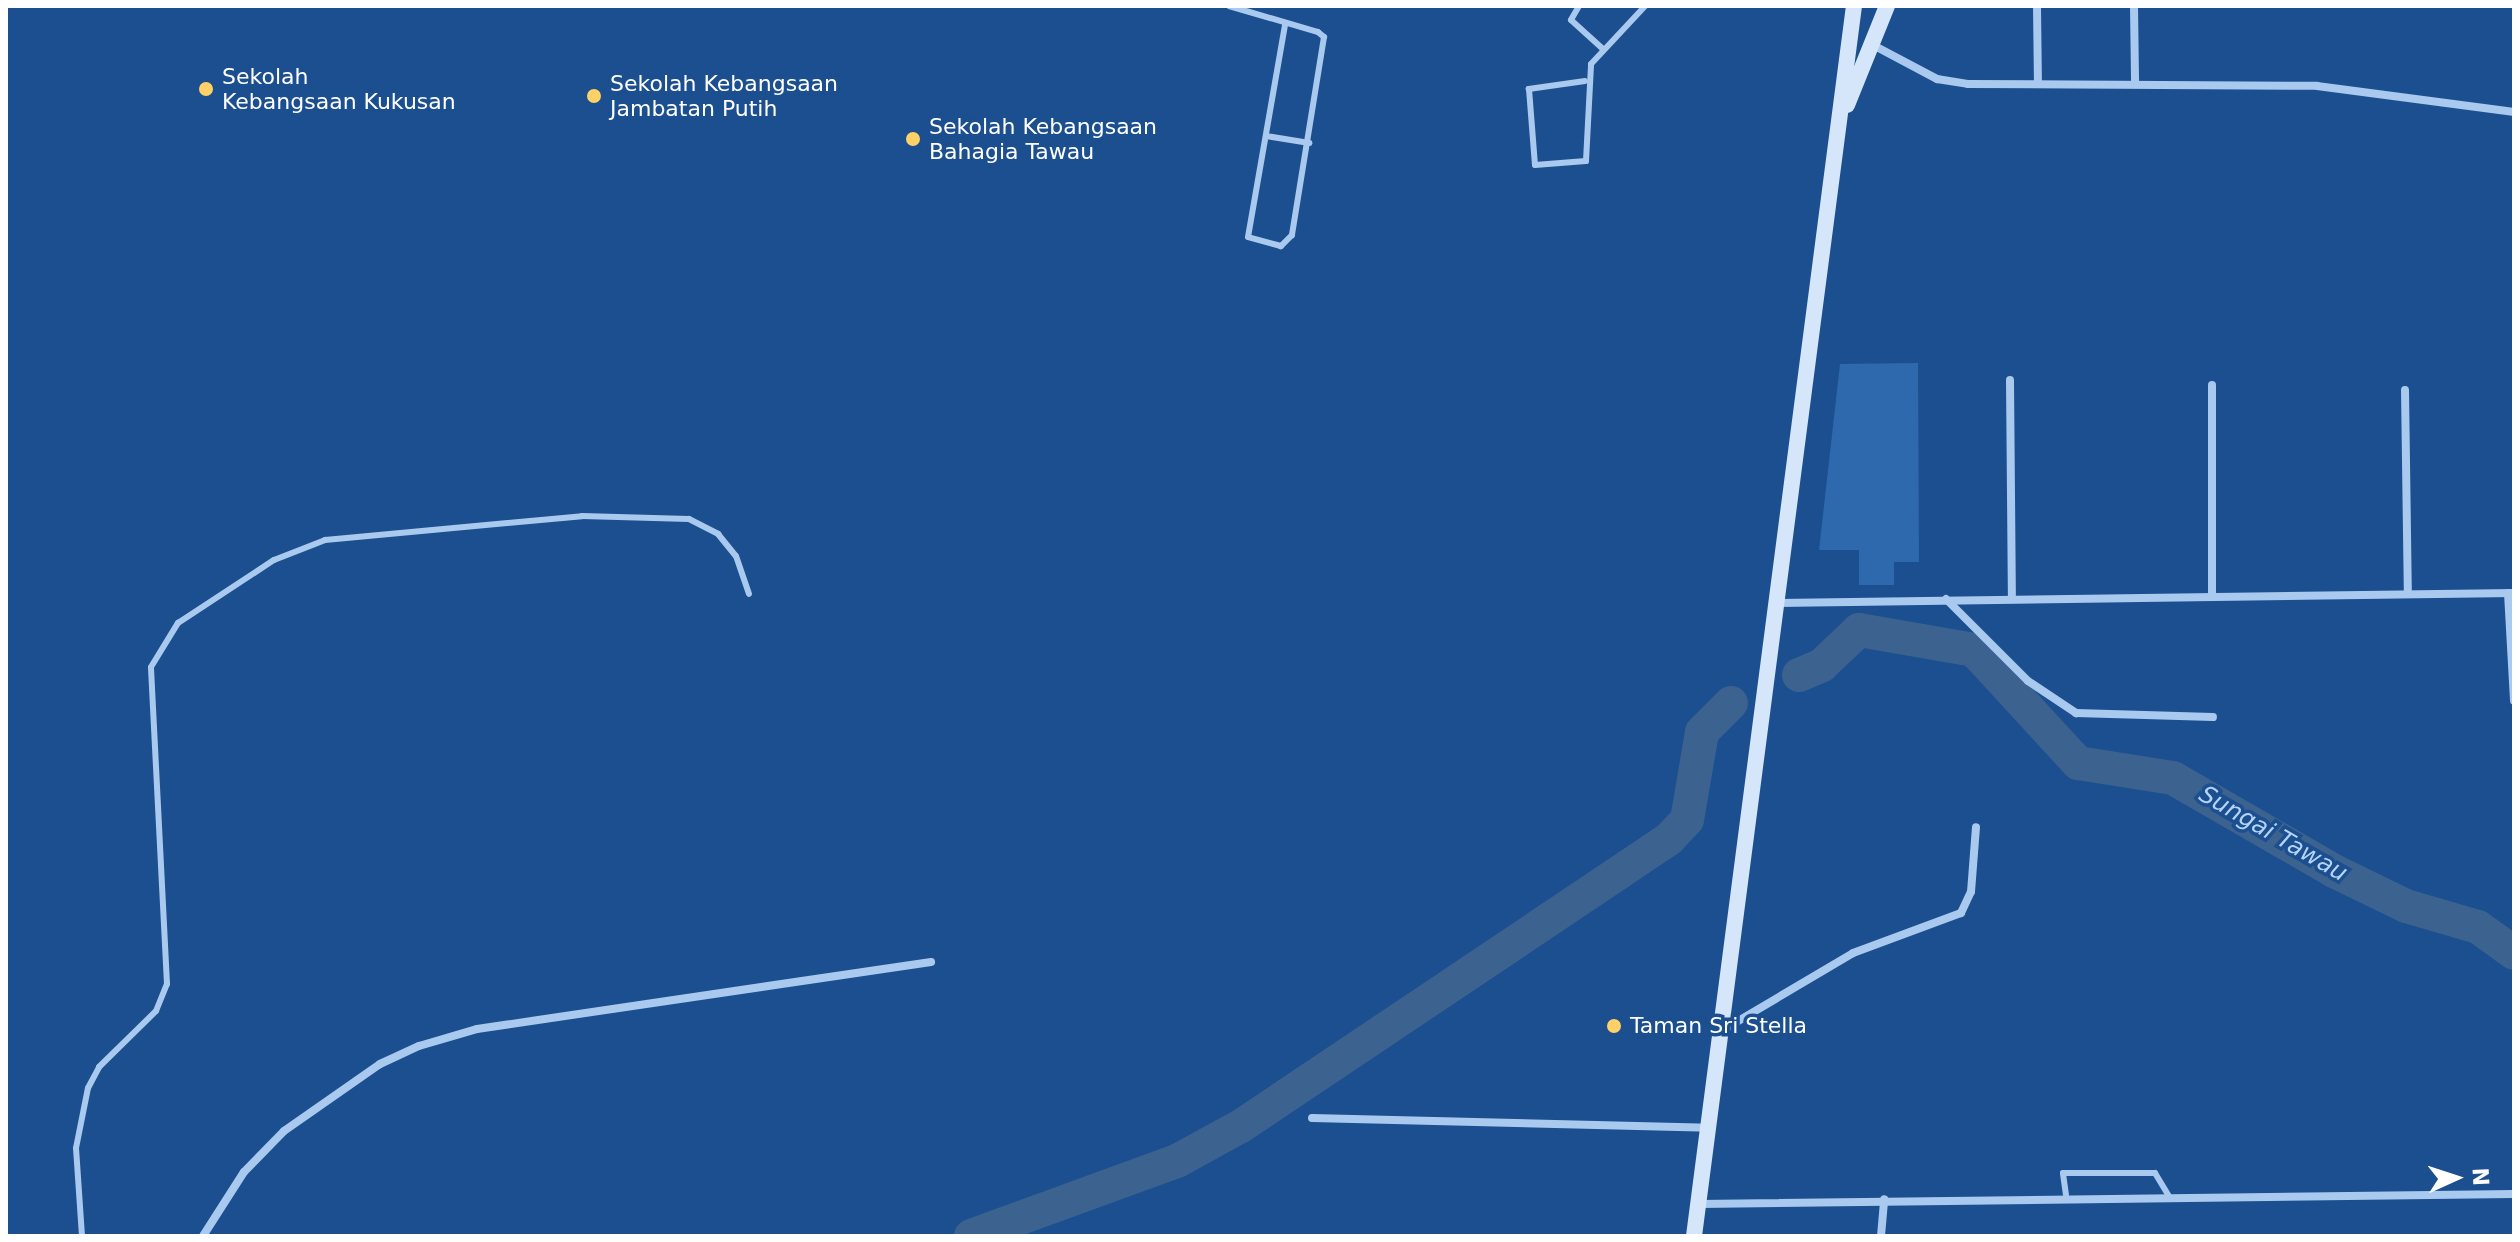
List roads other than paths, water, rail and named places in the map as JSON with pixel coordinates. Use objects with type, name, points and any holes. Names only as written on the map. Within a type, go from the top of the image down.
[{"type":"street","points":[[1694,1236],[1854,6]]},
{"type":"street","points":[[1835,136],[1887,6]]},
{"type":"street","points":[[2037,6],[2038,83]]},
{"type":"street","points":[[2134,6],[2135,82]]},
{"type":"street","points":[[1871,44],[1937,79],[2317,86],[2514,112]]},
{"type":"street","points":[[2010,380],[2012,599]]},
{"type":"street","points":[[2212,385],[2212,595]]},
{"type":"street","points":[[2405,390],[2408,593]]},
{"type":"street","points":[[1778,603],[2511,593],[2514,701]]},
{"type":"street","points":[[1946,599],[2028,681],[2076,713],[2213,717]]},
{"type":"street","points":[[1722,1030],[1853,953],[1961,913],[1971,892],[1976,827]]},
{"type":"street","points":[[203,1236],[244,1172],[284,1131],[380,1064],[419,1046],[477,1029],[931,962]]},
{"type":"street","points":[[1312,1118],[1709,1128]]},
{"type":"street","points":[[1699,1204],[2066,1195],[2514,1194]]},
{"type":"street","points":[[1881,1236],[1884,1199]]},
{"type":"lane","points":[[1229,6],[1285,24],[1324,37],[1292,235],[1281,246],[1248,237],[1285,24]]},
{"type":"lane","points":[[1579,6],[1571,20],[1602,48]]},
{"type":"lane","points":[[1585,81],[1529,89],[1535,165],[1586,161],[1591,150],[1585,81],[1602,48],[1645,6]]},
{"type":"lane","points":[[1266,136],[1309,143]]},
{"type":"lane","points":[[82,1236],[76,1148],[88,1088],[99,1067],[156,1011],[167,984],[151,667],[178,623],[274,560],[325,540],[582,516],[689,519],[718,534],[736,556],[749,594]]},
{"type":"lane","points":[[2066,1195],[2063,1173],[2155,1173],[2168,1195]]},
{"type":"waterway","name":"Sungai Tawau","points":[[1799,675],[1822,665],[1859,630],[1974,650],[2078,763],[2173,778],[2334,871],[2406,906],[2478,927],[2514,953]]},
{"type":"waterway","points":[[971,1236],[1177,1161],[1241,1126],[1669,839],[1687,820],[1702,732],[1731,703]]},
{"type":"place","name":"Sekolah Kebangsaan Kukusan","points":[[206,89]]},
{"type":"place","name":"Sekolah Kebangsaan Jambatan Putih","points":[[594,96]]},
{"type":"place","name":"Sekolah Kebangsaan Bahagia Tawau","points":[[913,139]]},
{"type":"place","name":"Taman Sri Stella","points":[[1614,1026]]}]
